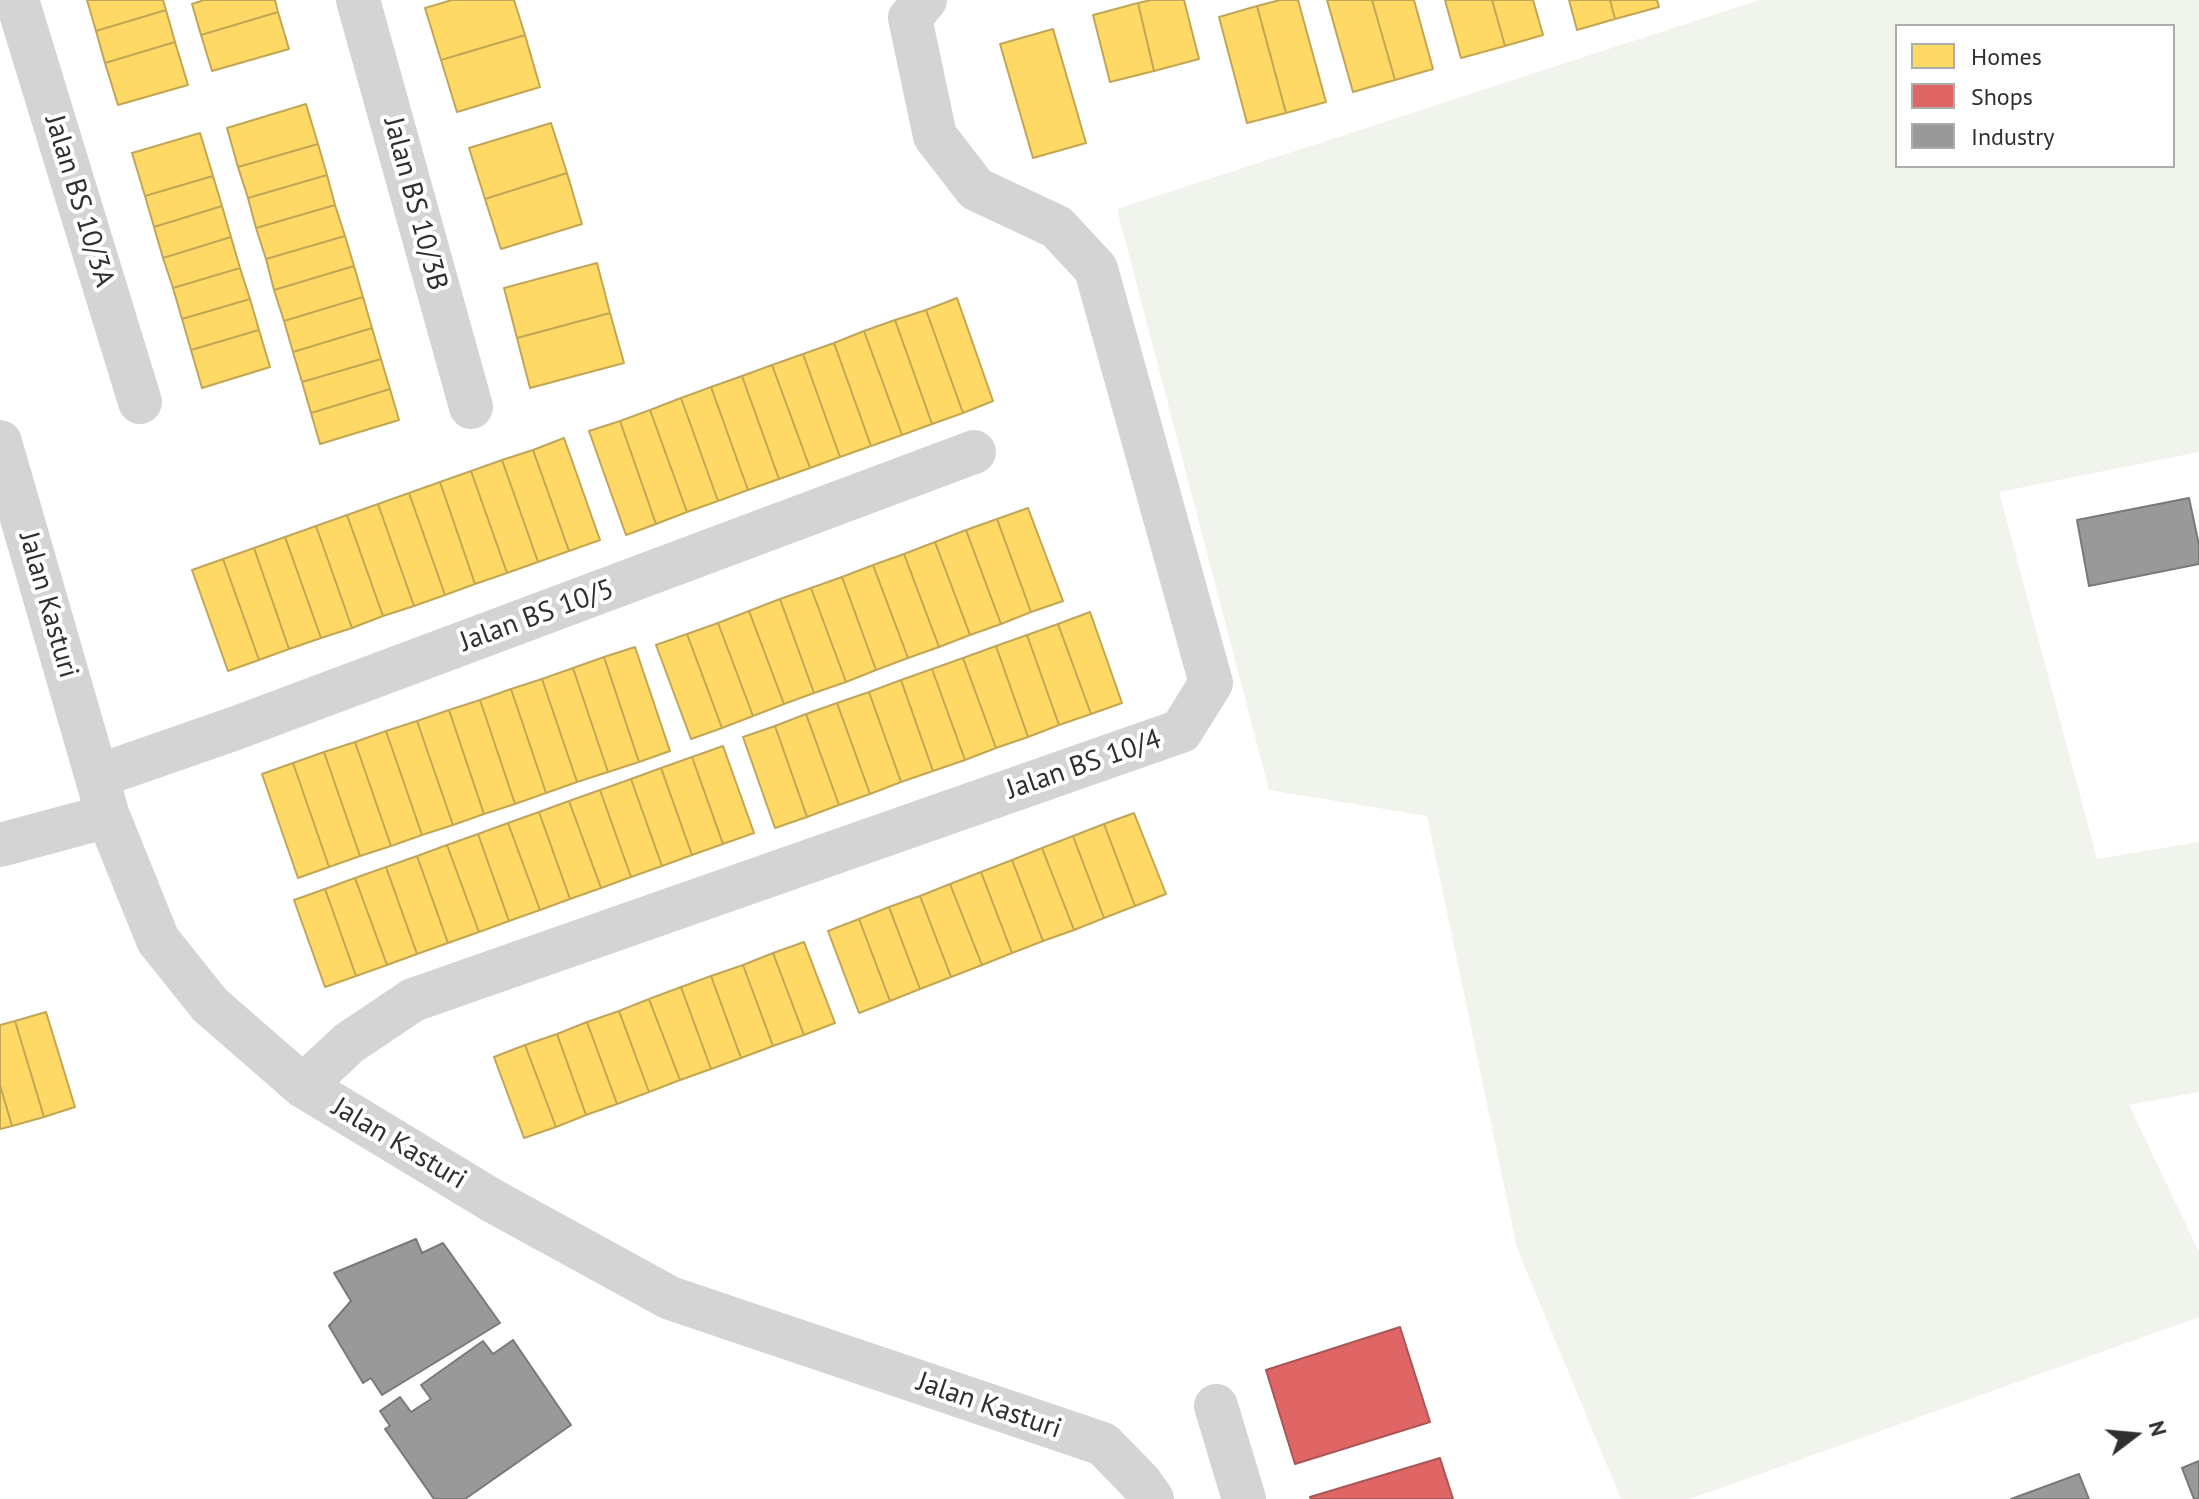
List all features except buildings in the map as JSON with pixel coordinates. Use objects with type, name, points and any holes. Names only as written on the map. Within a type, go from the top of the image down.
[{"type":"street","name":"Jalan BS 10/3A","points":[[17,0],[140,402]]},
{"type":"street","name":"Jalan BS 10/3B","points":[[358,0],[471,407]]},
{"type":"street","name":"Jalan BS 10/4","points":[[303,1086],[349,1043],[413,1000],[1181,731],[1211,683],[1096,269],[1057,227],[976,189],[935,136],[910,18],[925,0]]},
{"type":"street","name":"Jalan BS 10/5","points":[[0,845],[236,728],[974,452]]},
{"type":"street","name":"Jalan Kasturi","points":[[3,463],[103,796],[158,940],[210,1005],[303,1086],[493,1201],[670,1298],[1103,1444],[1152,1499]]},
{"type":"street","points":[[1216,1406],[1244,1499]]},
{"type":"shaded area","points":[[1759,0],[2199,0],[2199,452],[1999,492],[2097,859],[2199,842],[2199,1092],[2129,1105],[2199,1252],[2199,1317],[1690,1499],[1621,1499],[1517,1248],[1427,816],[1269,790],[1117,209]]}]
